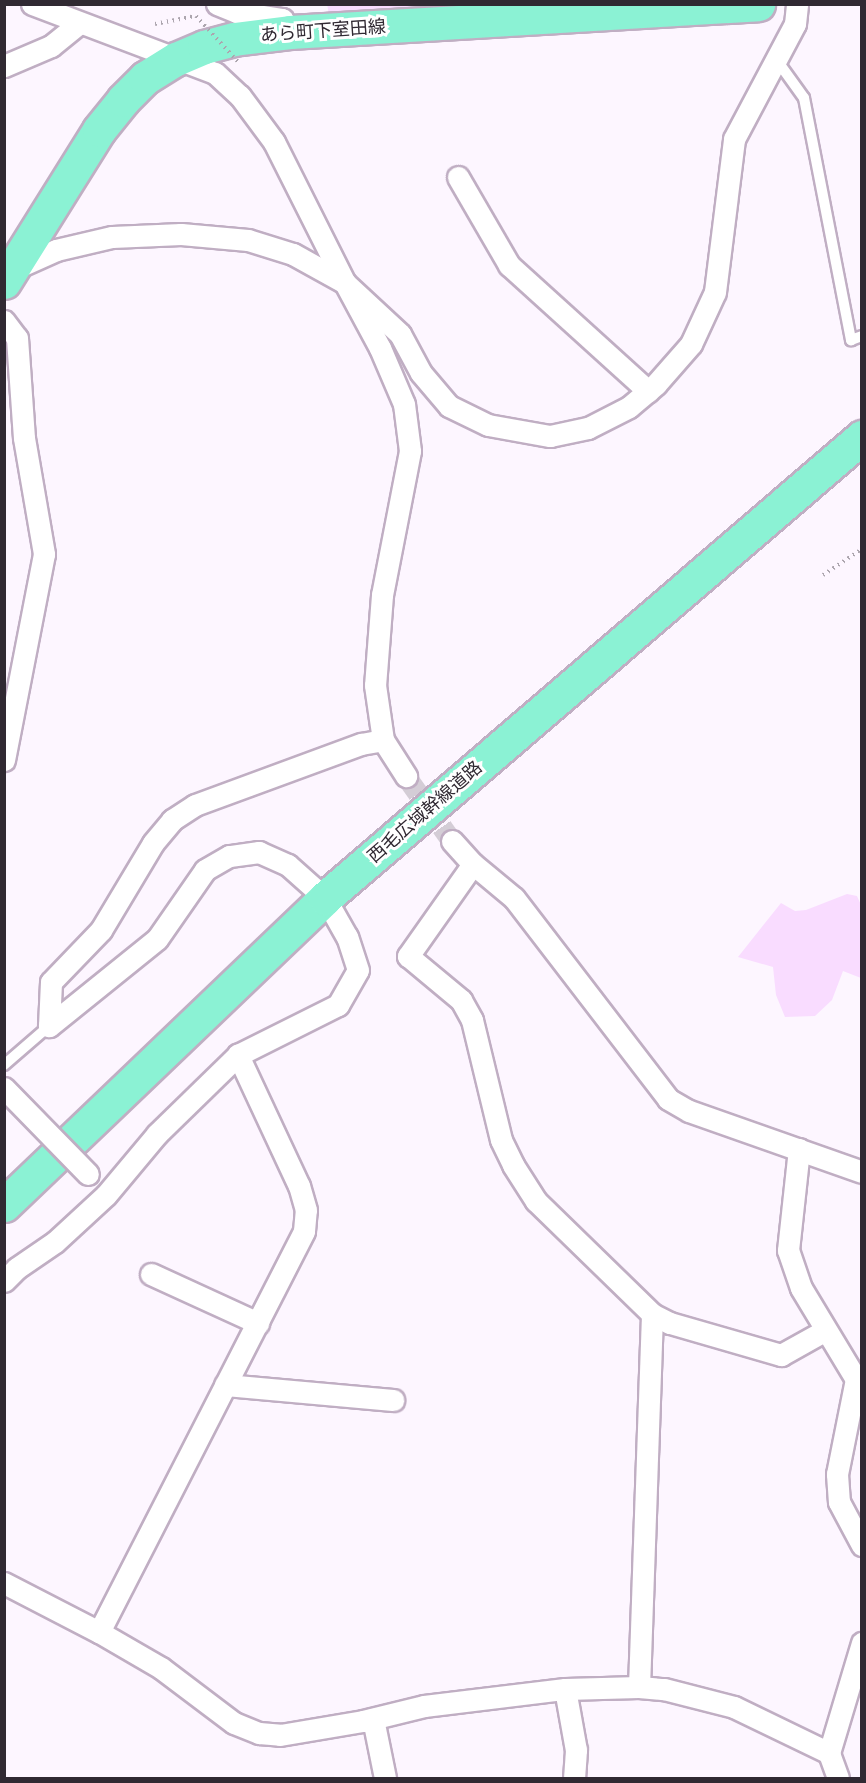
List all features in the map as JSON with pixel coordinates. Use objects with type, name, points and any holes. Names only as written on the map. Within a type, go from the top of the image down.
[{"type":"main road","name":"あら町下室田線","points":[[9,275],[99,130],[123,100],[146,78],[176,59],[204,47],[234,39],[290,32],[606,10],[758,4]]},
{"type":"main road","name":"西毛広域幹線道路","points":[[4,1205],[325,898],[861,436]]},
{"type":"street","points":[[32,4],[214,73],[240,96],[274,142],[380,348],[404,404],[410,451],[382,596],[375,685],[383,740],[406,776]]},
{"type":"street","points":[[217,4],[237,12],[282,19],[290,32]]},
{"type":"street","points":[[9,275],[56,250],[112,237],[182,234],[260,243],[293,254],[345,283],[400,334],[421,373],[449,406],[488,425],[550,436],[588,428],[629,407],[648,391],[691,344],[715,292],[734,139],[795,24],[797,4]]},
{"type":"street","points":[[4,66],[51,46],[80,23]]},
{"type":"street","points":[[458,177],[509,265],[648,391]]},
{"type":"street","points":[[4,321],[17,338],[24,438],[44,554],[4,760]]},
{"type":"street","points":[[49,1026],[51,982],[102,930],[153,843],[172,820],[195,805],[361,744],[383,740]]},
{"type":"street","points":[[452,841],[473,864],[514,898],[668,1099],[689,1111],[861,1172]]},
{"type":"street","points":[[4,1281],[55,1242],[106,1195],[157,1134],[238,1055],[338,1005],[358,970],[347,937],[325,898],[288,865],[259,852],[229,856],[206,870],[157,939],[49,1026]]},
{"type":"street","points":[[473,864],[408,956],[461,1000],[472,1020],[501,1140],[513,1165],[536,1201],[652,1314],[670,1323],[782,1355],[826,1330]]},
{"type":"street","points":[[99,1632],[304,1231],[306,1210],[299,1186],[238,1055]]},
{"type":"street","points":[[4,1088],[106,1195]]},
{"type":"street","points":[[799,1149],[788,1250],[801,1288],[859,1381],[837,1474],[839,1502],[861,1545]]},
{"type":"street","points":[[151,1274],[258,1323]]},
{"type":"street","points":[[639,1687],[652,1314]]},
{"type":"street","points":[[225,1385],[393,1400]]},
{"type":"street","points":[[4,1583],[99,1632],[160,1668],[234,1723],[259,1733],[280,1735],[373,1719],[424,1706],[565,1689],[639,1687],[664,1689],[734,1707],[829,1753]]},
{"type":"street","points":[[838,1779],[829,1753],[861,1643]]},
{"type":"street","points":[[565,1689],[576,1750],[574,1779]]},
{"type":"street","points":[[373,1719],[385,1779]]},
{"type":"lane","points":[[776,59],[804,98],[851,340],[861,336]]},
{"type":"lane","points":[[4,1065],[49,1026]]},
{"type":"path","points":[[154,24],[196,15],[239,63]]},
{"type":"path","points":[[823,575],[861,549]]},
{"type":"shaded area","points":[[327,4],[463,5],[329,15]]},
{"type":"shaded area","points":[[847,894],[857,896],[861,905],[861,978],[843,971],[832,1000],[815,1016],[785,1017],[776,995],[773,967],[738,957],[781,903],[795,911],[806,910]]},
{"type":"tunnel","points":[[406,776],[452,841]]}]
